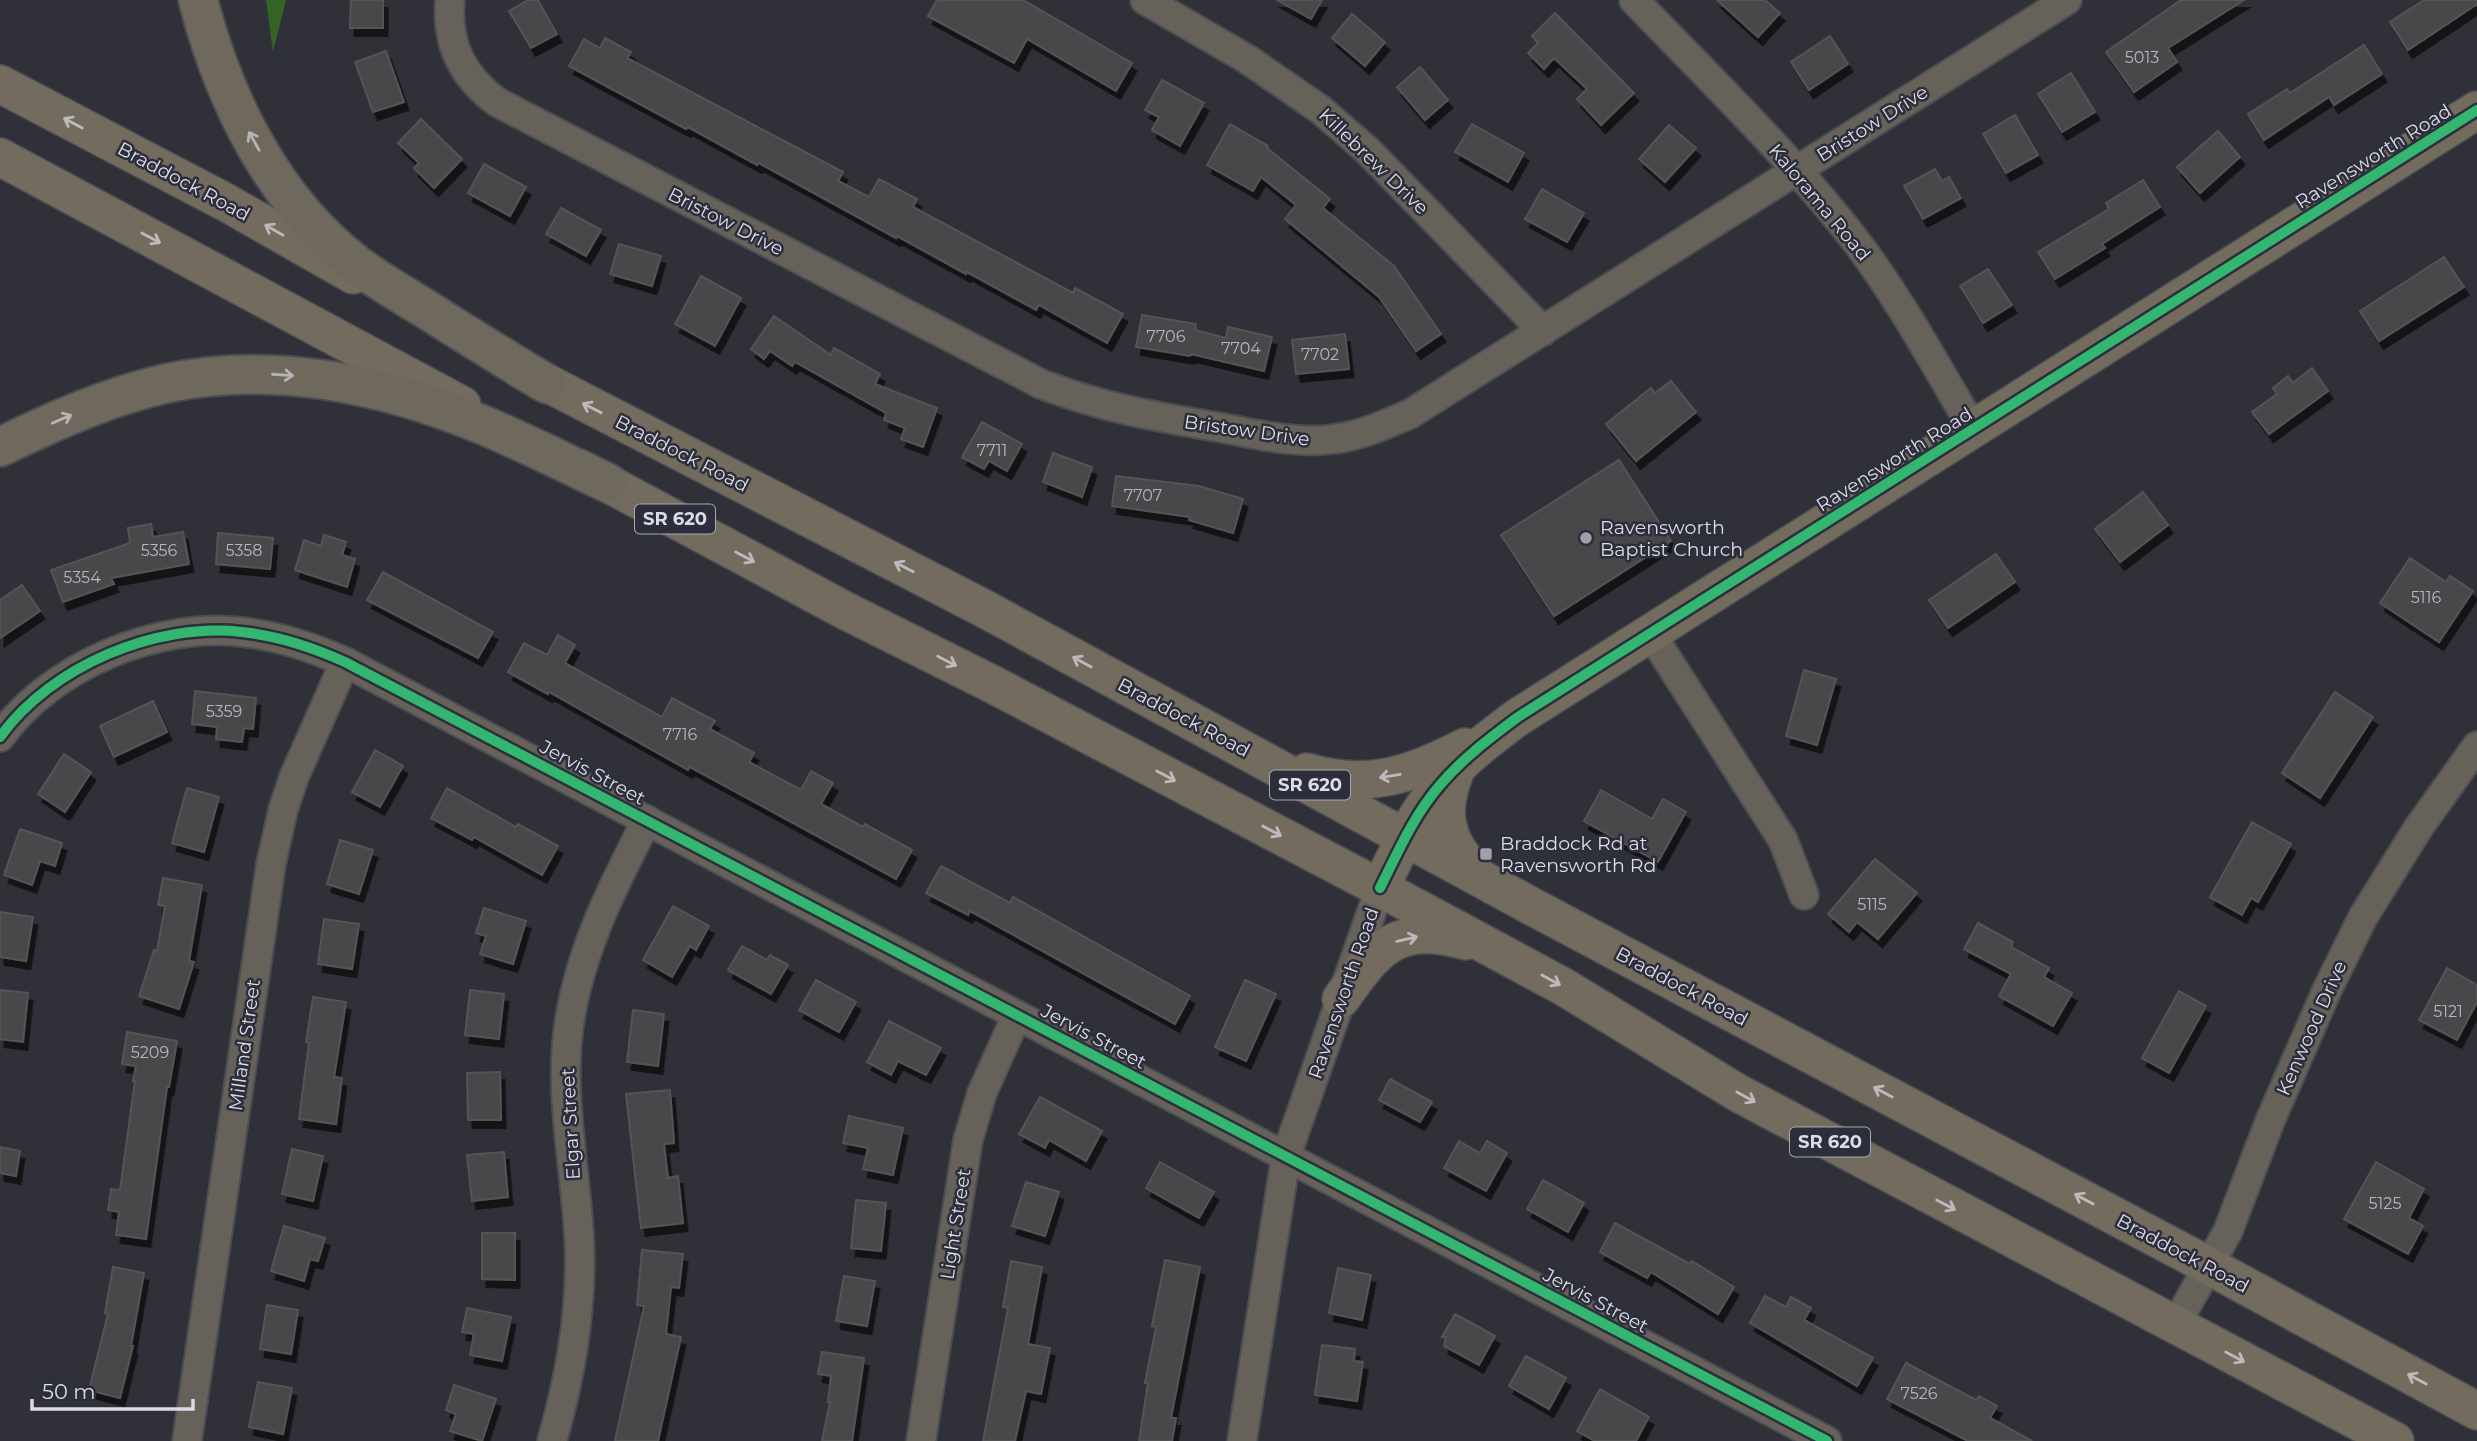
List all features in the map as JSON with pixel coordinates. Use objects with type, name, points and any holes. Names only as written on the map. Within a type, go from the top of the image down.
[{"type":"highway","points":[[198,0],[208,38],[226,86],[256,146],[281,188],[322,234],[357,264],[547,384]]},
{"type":"highway","points":[[0,447],[125,394],[169,383],[257,373],[306,377],[415,400],[483,425],[608,483]]},
{"type":"main road","name":"Braddock Road","points":[[0,84],[227,203],[547,384],[974,603],[2477,1412]]},
{"type":"main road","name":"Ravensworth Road","points":[[1380,888],[1406,837],[1439,786],[1479,747],[1518,717],[2477,110]]},
{"type":"main road","name":"SR 620","points":[[0,157],[844,610],[992,684],[1380,888],[1563,987],[1750,1099],[2395,1441]]},
{"type":"main road","points":[[1214,733],[1293,768],[1328,778],[1358,782],[1406,774],[1428,766],[1518,717]]},
{"type":"main road","points":[[1458,766],[1448,797],[1449,835],[1459,855],[1485,880]]},
{"type":"main road","points":[[1341,999],[1366,963],[1382,947],[1404,937],[1452,937],[1491,948]]},
{"type":"street","name":"Bristow Drive","points":[[450,0],[451,36],[455,53],[463,70],[481,91],[497,102],[1041,384],[1081,400],[1123,411],[1275,438],[1334,440],[1367,431],[1410,414],[2067,0]]},
{"type":"street","name":"Killebrew Drive","points":[[1145,0],[1247,59],[1321,110],[1368,151],[1543,331]]},
{"type":"street","name":"Kalorama Road","points":[[1634,0],[1798,170],[1872,264],[1974,430]]},
{"type":"street","points":[[0,737],[30,704],[58,682],[91,662],[128,646],[163,636],[200,632],[251,633],[311,647],[345,662]]},
{"type":"street","points":[[1651,634],[1783,840],[1804,895]]},
{"type":"street","name":"Jervis Street","points":[[345,662],[1286,1156],[1794,1433],[1827,1441]]},
{"type":"street","name":"Milland Street","points":[[187,1441],[271,864],[283,810],[294,777],[345,662]]},
{"type":"street","name":"Kenwood Drive","points":[[2175,1326],[2228,1231],[2270,1121],[2363,917],[2419,827],[2477,746]]},
{"type":"street","name":"Elgar Street","points":[[552,1441],[574,1348],[579,1290],[579,1236],[566,1115],[566,1058],[570,1018],[581,968],[595,927],[647,820]]},
{"type":"street","name":"Ravensworth Road","points":[[1242,1441],[1286,1156],[1380,888]]},
{"type":"street","name":"Light Street","points":[[921,1441],[968,1140],[982,1093],[1017,1015]]},
{"type":"green space","points":[[266,0],[286,0],[273,52]]},
{"type":"building","points":[[351,0],[383,0],[383,28],[350,28]]},
{"type":"building","points":[[528,0],[538,0],[557,34],[531,48],[509,11]]},
{"type":"building","points":[[937,0],[1023,0],[1132,63],[1116,91],[1027,39],[1014,63],[928,16]]},
{"type":"building","points":[[1277,0],[1322,0],[1311,19]]},
{"type":"building","points":[[1717,0],[1765,0],[1780,13],[1758,37]]},
{"type":"building","points":[[2181,0],[2244,0],[2168,48],[2177,62],[2134,92],[2106,52]]},
{"type":"building","points":[[2424,0],[2477,0],[2477,4],[2408,50],[2390,22]]},
{"type":"building","points":[[1555,13],[1634,93],[1601,125],[1577,99],[1587,89],[1554,58],[1544,69],[1528,53],[1538,43],[1532,36]]},
{"type":"building","points":[[1352,14],[1385,42],[1365,66],[1332,38]]},
{"type":"building","points":[[1830,36],[1848,64],[1809,90],[1791,62]]},
{"type":"building","points":[[605,38],[631,52],[627,58],[843,172],[838,181],[869,197],[879,179],[917,199],[913,207],[1073,293],[1075,288],[1123,314],[1107,343],[1039,305],[1036,310],[897,236],[896,238],[759,163],[757,165],[688,127],[686,129],[569,66],[584,39],[600,48]]},
{"type":"building","points":[[2364,45],[2382,74],[2334,105],[2329,97],[2264,140],[2248,114],[2287,89],[2290,93]]},
{"type":"building","points":[[386,51],[404,102],[373,112],[355,62]]},
{"type":"building","points":[[1420,67],[1448,100],[1425,120],[1397,87]]},
{"type":"building","points":[[2071,73],[2095,112],[2062,132],[2038,94]]},
{"type":"building","points":[[1162,80],[1204,103],[1180,146],[1152,130],[1159,117],[1145,110]]},
{"type":"building","points":[[2015,115],[2038,155],[2006,173],[1983,134]]},
{"type":"building","points":[[421,119],[462,159],[434,188],[414,168],[419,163],[398,143]]},
{"type":"building","points":[[1230,124],[1268,146],[1267,148],[1330,199],[1323,208],[1394,266],[1441,334],[1416,351],[1379,297],[1285,219],[1296,205],[1261,177],[1253,191],[1207,165]]},
{"type":"building","points":[[1472,124],[1524,153],[1508,182],[1455,152]]},
{"type":"building","points":[[1669,125],[1696,148],[1665,182],[1639,159]]},
{"type":"building","points":[[2218,131],[2240,157],[2200,193],[2177,167]]},
{"type":"building","points":[[484,164],[526,187],[510,216],[468,193]]},
{"type":"building","points":[[1935,169],[1942,181],[1949,177],[1961,198],[1923,219],[1904,186]]},
{"type":"building","points":[[2143,180],[2160,207],[2102,244],[2105,248],[2055,279],[2038,252],[2109,209],[2106,203]]},
{"type":"building","points":[[1542,189],[1584,213],[1567,242],[1525,219]]},
{"type":"building","points":[[561,208],[601,230],[586,256],[546,234]]},
{"type":"building","points":[[619,244],[661,256],[652,286],[610,274]]},
{"type":"building","points":[[2444,257],[2464,287],[2379,341],[2360,311]]},
{"type":"building","points":[[1988,269],[2012,305],[1983,323],[1960,286]]},
{"type":"building","points":[[701,276],[741,298],[715,346],[675,324]]},
{"type":"building","points":[[1142,315],[1196,324],[1195,330],[1226,338],[1228,327],[1272,337],[1264,371],[1191,354],[1190,356],[1136,347]]},
{"type":"building","points":[[774,316],[831,355],[834,348],[880,374],[875,384],[937,408],[923,447],[901,439],[905,428],[884,420],[886,413],[795,362],[792,366],[770,351],[764,359],[751,349]]},
{"type":"building","points":[[1345,334],[1349,369],[1296,374],[1292,340]]},
{"type":"building","points":[[2312,368],[2328,391],[2269,434],[2252,412],[2277,394],[2273,388],[2288,376],[2293,383]]},
{"type":"building","points":[[1671,381],[1696,412],[1636,461],[1606,424],[1651,388],[1655,393]]},
{"type":"building","points":[[982,422],[1022,444],[1007,471],[989,461],[984,469],[962,457]]},
{"type":"building","points":[[1053,453],[1092,467],[1082,497],[1043,482]]},
{"type":"building","name":"Ravensworth Baptist Church","points":[[1619,460],[1671,541],[1554,616],[1501,535]]},
{"type":"building","points":[[1116,476],[1199,486],[1243,499],[1233,533],[1189,520],[1190,517],[1112,506]]},
{"type":"building","points":[[2143,492],[2168,525],[2120,562],[2095,529]]},
{"type":"building","points":[[151,524],[153,537],[183,532],[189,564],[111,578],[114,584],[63,602],[51,570],[130,543],[128,528]]},
{"type":"building","points":[[218,533],[273,538],[270,569],[216,564]]},
{"type":"building","points":[[324,535],[346,542],[342,555],[355,559],[347,587],[295,570],[304,540],[321,546]]},
{"type":"building","points":[[1996,554],[2015,582],[1948,628],[1929,600]]},
{"type":"building","points":[[2410,558],[2446,582],[2450,576],[2473,591],[2439,642],[2380,603]]},
{"type":"building","points":[[383,572],[493,632],[478,658],[367,600]]},
{"type":"building","points":[[22,585],[40,611],[0,638],[0,600]]},
{"type":"building","points":[[558,635],[575,645],[565,663],[662,717],[672,698],[715,721],[710,729],[754,753],[749,762],[801,790],[811,771],[833,783],[821,804],[912,850],[896,879],[508,672],[524,643],[547,655]]},
{"type":"building","points":[[1804,670],[1836,679],[1817,745],[1786,736]]},
{"type":"building","points":[[195,691],[256,698],[253,729],[244,728],[242,742],[216,739],[217,727],[192,724]]},
{"type":"building","points":[[2335,692],[2373,717],[2320,798],[2282,773]]},
{"type":"building","points":[[153,701],[167,732],[114,757],[100,726]]},
{"type":"building","points":[[375,750],[403,766],[380,807],[352,792]]},
{"type":"building","points":[[64,754],[91,772],[65,812],[38,794]]},
{"type":"building","points":[[187,788],[219,797],[204,852],[172,843]]},
{"type":"building","points":[[447,788],[516,827],[518,824],[558,846],[542,875],[474,837],[472,840],[431,818]]},
{"type":"building","points":[[1601,790],[1652,819],[1663,799],[1686,812],[1658,862],[1584,821]]},
{"type":"building","points":[[2252,822],[2291,844],[2258,902],[2251,898],[2242,915],[2210,897]]},
{"type":"building","points":[[20,829],[62,843],[55,866],[40,861],[32,885],[4,875]]},
{"type":"building","points":[[340,840],[373,850],[359,894],[327,884]]},
{"type":"building","points":[[1875,859],[1917,893],[1878,939],[1857,922],[1849,932],[1828,914]]},
{"type":"building","points":[[941,866],[1010,903],[1013,897],[1190,996],[1175,1024],[970,911],[968,915],[926,893]]},
{"type":"building","points":[[163,878],[202,885],[189,961],[194,962],[179,1009],[139,996],[154,950],[157,951],[165,906],[158,905]]},
{"type":"building","points":[[673,906],[709,926],[696,950],[690,946],[672,977],[643,960]]},
{"type":"building","points":[[484,908],[526,921],[513,964],[480,954],[486,936],[476,933]]},
{"type":"building","points":[[0,912],[33,917],[26,961],[0,957]]},
{"type":"building","points":[[324,919],[359,924],[352,969],[318,964]]},
{"type":"building","points":[[1978,923],[2013,942],[2011,947],[2049,968],[2044,977],[2072,993],[2053,1026],[1999,996],[2011,974],[1964,949]]},
{"type":"building","points":[[742,946],[767,960],[770,955],[788,965],[771,994],[728,970]]},
{"type":"building","points":[[2447,968],[2477,985],[2477,1002],[2457,1040],[2419,1020]]},
{"type":"building","points":[[816,980],[856,1002],[839,1032],[799,1010]]},
{"type":"building","points":[[1245,980],[1276,994],[1246,1061],[1215,1047]]},
{"type":"building","points":[[0,990],[28,993],[23,1042],[0,1039]]},
{"type":"building","points":[[470,990],[504,994],[499,1039],[465,1035]]},
{"type":"building","points":[[2179,991],[2206,1006],[2169,1073],[2142,1058]]},
{"type":"building","points":[[313,997],[346,1002],[334,1077],[342,1078],[336,1124],[299,1119]]},
{"type":"building","points":[[633,1010],[664,1014],[658,1066],[627,1062]]},
{"type":"building","points":[[889,1021],[941,1048],[926,1075],[898,1061],[891,1075],[867,1062]]},
{"type":"building","points":[[127,1032],[177,1041],[167,1087],[146,1239],[116,1235],[119,1212],[108,1210],[111,1189],[120,1190],[135,1081],[136,1066],[122,1064]]},
{"type":"building","points":[[500,1072],[501,1120],[468,1120],[467,1073]]},
{"type":"building","points":[[1390,1079],[1432,1102],[1420,1122],[1379,1100]]},
{"type":"building","points":[[670,1090],[674,1143],[664,1144],[668,1178],[678,1176],[683,1223],[641,1228],[626,1094]]},
{"type":"building","points":[[1040,1097],[1102,1131],[1086,1161],[1049,1140],[1045,1148],[1019,1134]]},
{"type":"building","points":[[849,1116],[903,1128],[893,1175],[863,1169],[868,1148],[843,1143]]},
{"type":"building","points":[[1459,1141],[1480,1153],[1487,1141],[1507,1153],[1486,1191],[1444,1168]]},
{"type":"building","points":[[0,1147],[20,1151],[16,1176],[0,1173]]},
{"type":"building","points":[[292,1149],[323,1156],[313,1201],[282,1194]]},
{"type":"building","points":[[504,1152],[508,1197],[472,1201],[467,1155]]},
{"type":"building","points":[[1160,1162],[1214,1192],[1199,1218],[1146,1188]]},
{"type":"building","points":[[2376,1162],[2424,1189],[2409,1218],[2423,1226],[2408,1254],[2344,1219]]},
{"type":"building","points":[[1543,1180],[1584,1203],[1568,1232],[1527,1209]]},
{"type":"building","points":[[1026,1182],[1059,1192],[1045,1236],[1012,1226]]},
{"type":"building","points":[[856,1200],[886,1203],[881,1251],[851,1248]]},
{"type":"building","points":[[1615,1223],[1690,1264],[1692,1261],[1734,1287],[1718,1314],[1651,1272],[1647,1278],[1600,1252]]},
{"type":"building","points":[[284,1226],[325,1238],[318,1261],[310,1259],[304,1281],[271,1271]]},
{"type":"building","points":[[482,1233],[515,1233],[515,1280],[482,1279]]},
{"type":"building","points":[[642,1250],[683,1254],[679,1288],[671,1287],[666,1334],[681,1337],[658,1441],[615,1441],[644,1306],[637,1305]]},
{"type":"building","points":[[1165,1260],[1200,1267],[1171,1418],[1176,1418],[1172,1441],[1139,1441],[1148,1383],[1145,1383],[1156,1327],[1152,1326]]},
{"type":"building","points":[[1011,1261],[1042,1267],[1028,1344],[1050,1348],[1041,1394],[1026,1391],[1015,1441],[983,1441],[1008,1308],[1003,1307]]},
{"type":"building","points":[[113,1267],[144,1273],[133,1346],[120,1398],[89,1390],[108,1314],[105,1313]]},
{"type":"building","points":[[1338,1268],[1371,1275],[1362,1320],[1329,1313]]},
{"type":"building","points":[[844,1276],[875,1281],[867,1326],[836,1321]]},
{"type":"building","points":[[1765,1296],[1786,1307],[1791,1297],[1811,1308],[1804,1320],[1873,1358],[1857,1386],[1750,1323]]},
{"type":"building","points":[[267,1305],[298,1310],[291,1354],[260,1349]]},
{"type":"building","points":[[467,1308],[511,1317],[502,1361],[470,1355],[474,1334],[462,1332]]},
{"type":"building","points":[[1455,1314],[1495,1336],[1479,1365],[1444,1346],[1446,1337],[1442,1337]]},
{"type":"building","points":[[1322,1345],[1355,1349],[1354,1361],[1363,1362],[1357,1401],[1315,1395]]},
{"type":"building","points":[[822,1352],[864,1358],[852,1441],[822,1441],[830,1402],[831,1376],[818,1374]]},
{"type":"building","points":[[1526,1356],[1566,1378],[1549,1409],[1509,1386]]},
{"type":"building","points":[[1906,1363],[1976,1400],[1979,1396],[1997,1406],[1990,1418],[2032,1441],[1968,1441],[1887,1399]]},
{"type":"building","points":[[258,1382],[292,1388],[283,1434],[249,1427]]},
{"type":"building","points":[[454,1385],[496,1399],[482,1441],[450,1431],[456,1414],[446,1410]]},
{"type":"building","points":[[1600,1389],[1649,1417],[1636,1441],[1595,1441],[1577,1431]]},
{"type":"cycle path","points":[[1380,888],[1414,821],[1440,785],[1467,757],[1518,717],[2477,110]]},
{"type":"cycle path","points":[[0,737],[47,689],[76,670],[141,642],[175,634],[242,632],[282,639],[320,652],[345,662],[1827,1441]]},
{"type":"place","name":"Ravensworth Baptist Church","points":[[1586,538]]},
{"type":"place","name":"Braddock Rd at Ravensworth Rd","points":[[1486,854]]}]
